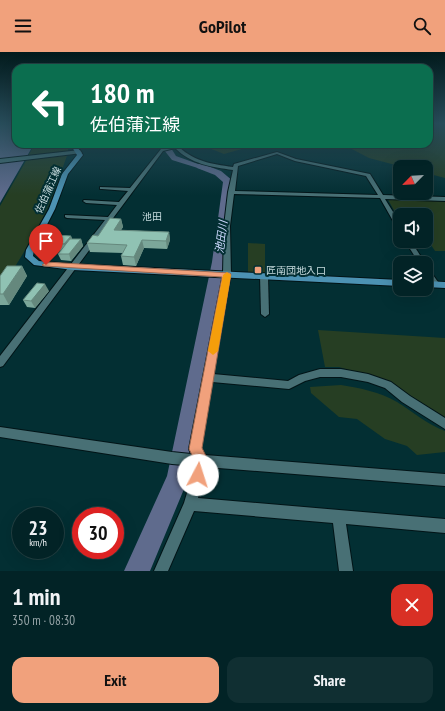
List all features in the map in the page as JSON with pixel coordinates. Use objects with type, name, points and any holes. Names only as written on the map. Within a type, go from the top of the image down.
[{"type":"main road","points":[[76,148],[80,152]]},
{"type":"main road","name":"佐伯蒲江線","points":[[80,152],[78,159],[65,174],[52,209],[29,254],[30,259],[37,263],[73,267],[393,283]]},
{"type":"street","points":[[0,363],[163,149],[166,148]]},
{"type":"street","points":[[177,148],[183,155],[190,159],[235,170]]},
{"type":"street","points":[[0,161],[80,152]]},
{"type":"street","points":[[161,571],[190,504],[201,460],[195,449],[208,378],[224,274],[231,192],[235,170],[238,164],[277,153],[295,160],[368,175],[393,217]]},
{"type":"street","points":[[102,188],[132,190]]},
{"type":"street","points":[[231,192],[445,199]]},
{"type":"street","points":[[86,201],[121,204]]},
{"type":"street","points":[[67,216],[110,219]]},
{"type":"street","points":[[264,276],[265,314]]},
{"type":"street","points":[[208,378],[289,385],[302,378],[320,373],[341,373],[368,378],[388,385],[406,399],[445,424]]},
{"type":"street","points":[[0,432],[172,458],[445,480]]},
{"type":"street","points":[[190,504],[445,526]]},
{"type":"street","points":[[339,517],[346,571]]},
{"type":"green space","points":[[445,147],[445,178],[433,175],[433,160],[393,160],[393,164],[369,158],[350,148]]},
{"type":"green space","points":[[33,148],[68,148],[68,151],[28,156]]},
{"type":"green space","points":[[209,148],[246,148],[224,154]]},
{"type":"green space","points":[[67,156],[46,211],[30,242],[0,291],[0,206],[27,159]]},
{"type":"green space","points":[[387,198],[393,198],[393,200],[445,201],[445,251],[435,251],[433,248],[433,208],[393,209]]},
{"type":"green space","points":[[248,243],[265,244],[265,273],[248,272]]},
{"type":"green space","points":[[318,330],[445,338],[445,418],[391,383],[339,367],[325,367]]},
{"type":"green space","points":[[341,385],[370,391],[384,396],[397,402],[426,421],[445,431],[445,452],[417,455],[407,446],[385,439],[357,419],[339,417],[311,393],[310,387]]},
{"type":"water","points":[[0,147],[32,148],[0,203]]},
{"type":"water","points":[[171,148],[176,156],[223,173],[214,173],[172,160],[164,150]]},
{"type":"building","points":[[110,218],[121,219],[114,230],[169,232],[166,241],[142,240],[134,257],[121,256],[127,245],[87,243],[93,235],[98,236]]},
{"type":"building","points":[[56,235],[71,236],[64,244],[49,242]]},
{"type":"building","points":[[70,239],[81,239],[69,254],[58,254]]},
{"type":"building","points":[[7,266],[22,266],[3,294],[0,294],[0,276]]},
{"type":"building","points":[[37,283],[45,284],[31,301],[23,300]]},
{"type":"waterway","name":"池田川","points":[[137,571],[178,477],[218,262],[228,181],[218,173],[200,166]]},
{"type":"slow traffic","points":[[213,351],[227,275]]},
{"type":"place","name":"匠南団地入口","points":[[258,270]]},
{"type":"district","name":"池田","points":[[152,216]]},
{"type":"route","points":[[46,265],[227,274],[195,449],[202,460],[198,475]]}]
